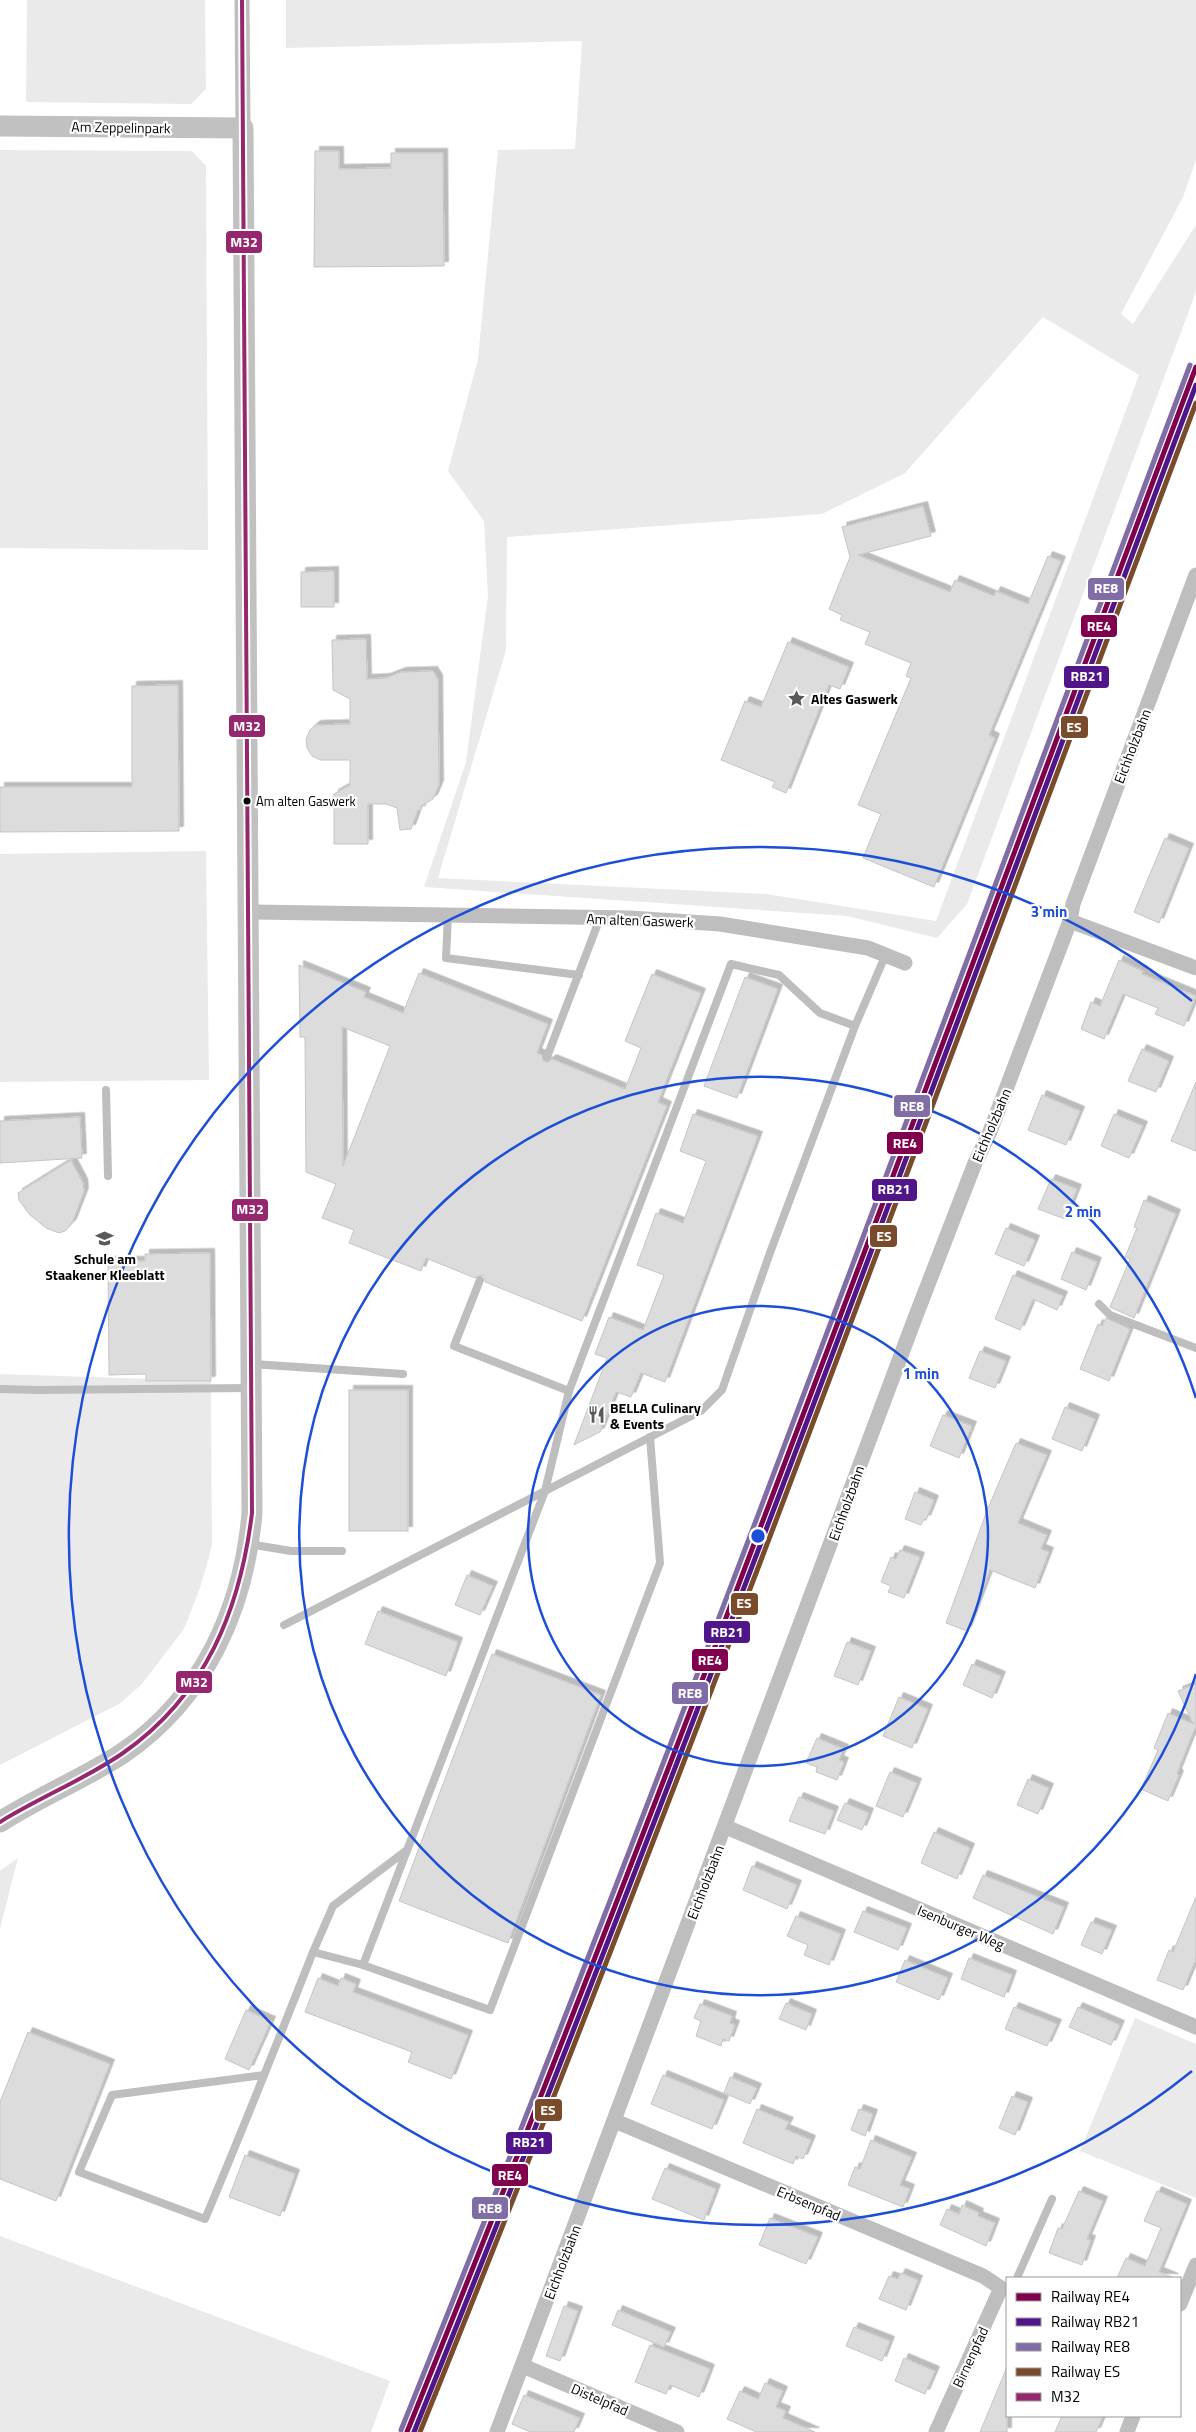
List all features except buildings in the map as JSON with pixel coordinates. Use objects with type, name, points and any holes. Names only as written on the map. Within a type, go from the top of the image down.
[{"type":"main road","name":"Am Zeppelinpark","points":[[0,126],[243,128]]},
{"type":"main road","points":[[0,1822],[85,1776],[124,1752],[155,1728],[182,1698],[204,1667],[223,1632],[235,1604],[249,1544],[252,1513],[243,128]]},
{"type":"street","points":[[242,0],[243,128]]},
{"type":"street","name":"Eichholzbahn","points":[[497,2432],[726,1828],[915,1318],[975,1163],[989,1134],[1070,921],[1073,904],[1196,575]]},
{"type":"street","name":"Am alten Gaswerk","points":[[249,912],[600,918],[720,924],[806,936],[868,948],[905,963]]},
{"type":"street","points":[[1070,921],[1196,968]]},
{"type":"street","name":"Isenburger Weg","points":[[726,1828],[1196,2027]]},
{"type":"street","name":"Erbsenpfad","points":[[615,2121],[983,2276],[1004,2287]]},
{"type":"street","points":[[1181,2302],[1196,2265]]},
{"type":"street","name":"Birnenpfad","points":[[936,2432],[1004,2287]]},
{"type":"street","name":"Distelpfad","points":[[523,2366],[677,2432]]},
{"type":"street","points":[[1126,2432],[1133,2417]]},
{"type":"lane","points":[[448,915],[446,958],[579,974]]},
{"type":"lane","points":[[547,1057],[600,918]]},
{"type":"lane","points":[[284,1625],[700,1411],[722,1390],[770,1250],[855,1026],[886,954]]},
{"type":"lane","points":[[363,1965],[544,1491],[569,1391],[731,964],[779,975],[820,1013],[855,1026]]},
{"type":"lane","points":[[106,1090],[108,1176]]},
{"type":"lane","points":[[480,1280],[454,1346],[569,1391]]},
{"type":"lane","points":[[1099,1304],[1110,1315],[1196,1348]]},
{"type":"lane","points":[[251,1364],[403,1374]]},
{"type":"lane","points":[[0,1389],[251,1388]]},
{"type":"lane","points":[[314,1952],[363,1965],[490,2010],[660,1563],[650,1437]]},
{"type":"lane","points":[[249,1544],[291,1551],[342,1551]]},
{"type":"lane","points":[[264,2075],[112,2095],[79,2172],[205,2219],[264,2075],[314,1952],[333,1906],[407,1850]]},
{"type":"lane","points":[[1017,2277],[1052,2200]]},
{"type":"shaded area","points":[[27,0],[205,0],[206,89],[191,104],[26,102]]},
{"type":"shaded area","points":[[286,0],[1196,0],[1196,160],[1183,197],[1121,314],[1133,324],[1196,225],[1196,292],[967,904],[937,938],[847,916],[424,887],[466,762],[488,596],[484,521],[448,471],[478,359],[498,150],[575,149],[582,41],[286,48]],"holes":[[[1043,317],[1139,375],[936,921],[766,894],[438,878],[506,650],[507,537],[822,514],[905,473]]]},
{"type":"shaded area","points":[[0,150],[192,151],[206,166],[208,550],[0,548]]},
{"type":"shaded area","points":[[206,851],[209,1080],[0,1082],[0,854]]},
{"type":"shaded area","points":[[0,1374],[211,1381],[212,1546],[200,1588],[184,1629],[141,1685],[119,1704],[0,1765]]},
{"type":"shaded area","points":[[18,1858],[0,1929],[0,1871]]},
{"type":"shaded area","points":[[1135,2018],[1196,2044],[1196,2198],[1080,2151]]},
{"type":"shaded area","points":[[0,2236],[390,2381],[371,2432],[0,2432]]},
{"type":"rail line","name":"RE8","points":[[401,2430],[504,2173],[704,1658],[1190,365]]},
{"type":"rail line","name":"RE4","points":[[407,2432],[510,2175],[710,1660],[1196,367]]},
{"type":"rail line","name":"RB21","points":[[414,2432],[714,1667],[1196,385]]},
{"type":"rail line","name":"ES","points":[[420,2432],[521,2180],[718,1673],[1196,403]]},
{"type":"transit line","name":"M32","points":[[0,1822],[108,1763],[152,1730],[176,1705],[197,1677],[214,1648],[228,1616],[246,1549],[252,1513],[242,0]]},
{"type":"place","name":"Altes Gaswerk","points":[[797,698]]},
{"type":"place","name":"Am alten Gaswerk","points":[[247,801]]},
{"type":"place","name":"Schule am Staakener Kleeblatt","points":[[105,1238]]},
{"type":"place","name":"BELLA Culinary & Events","points":[[596,1415]]}]
